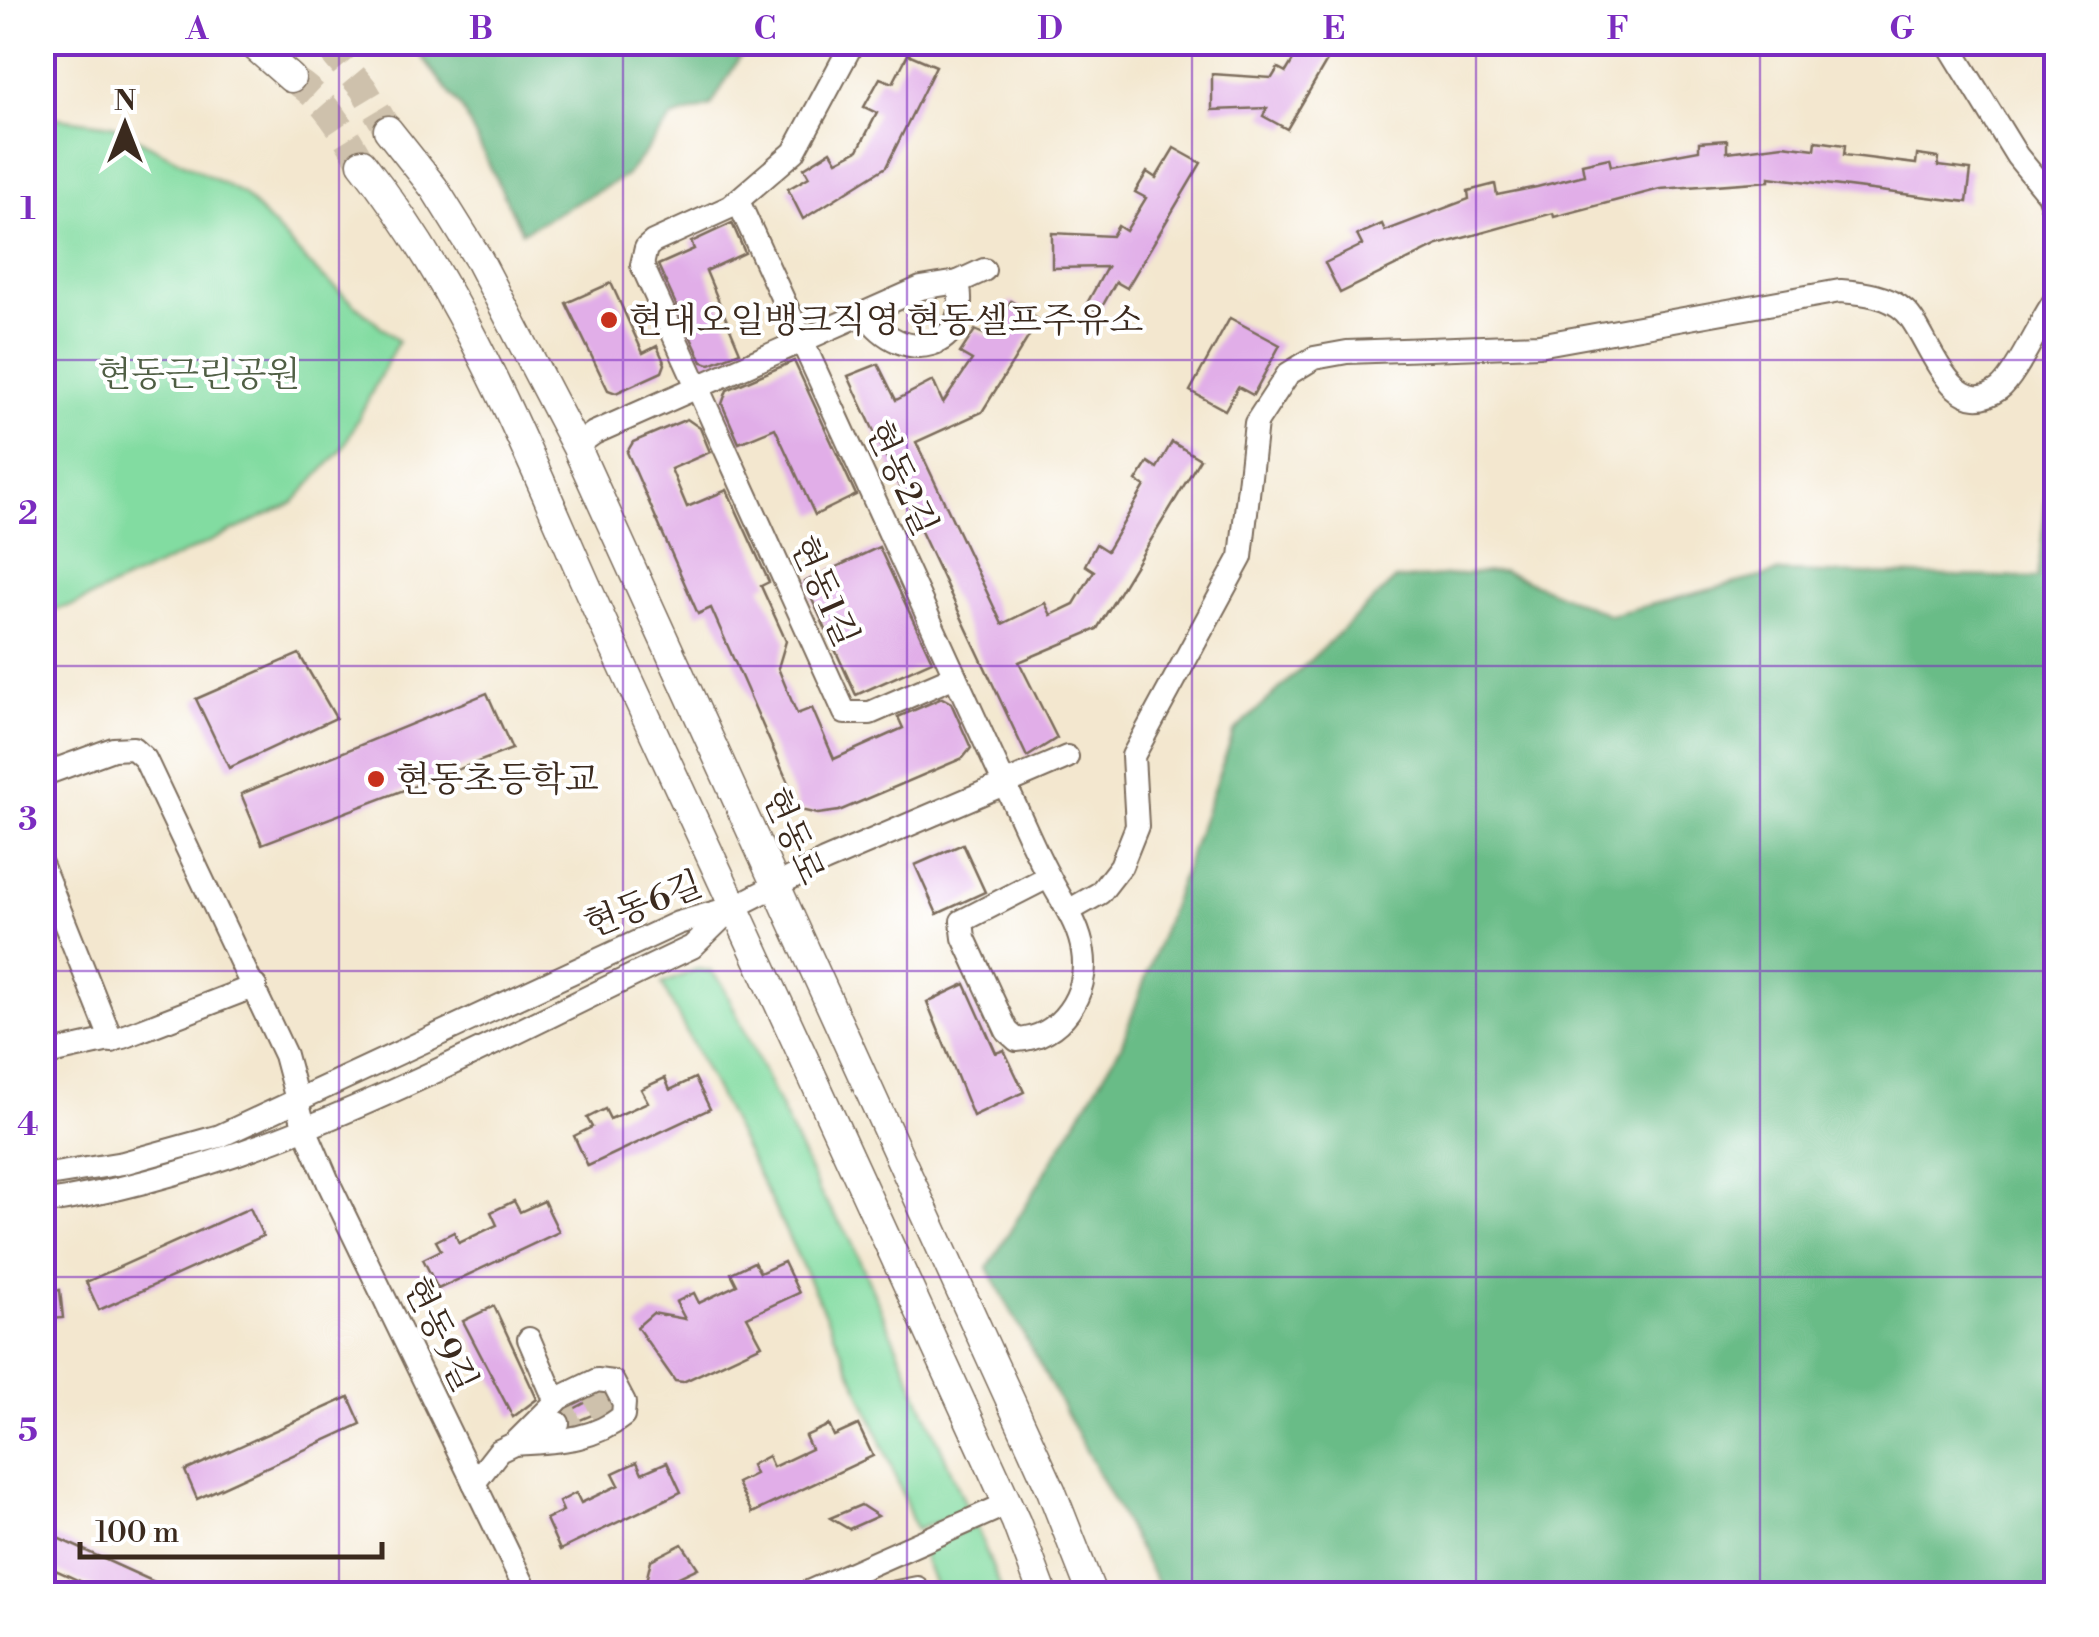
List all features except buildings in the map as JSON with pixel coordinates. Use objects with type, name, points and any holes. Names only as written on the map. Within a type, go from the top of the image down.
[{"type":"main road","points":[[250,42],[291,78]]},
{"type":"main road","name":"현동로","points":[[388,130],[434,188],[478,260],[576,446],[1051,1490],[1092,1594]]},
{"type":"main road","points":[[362,163],[414,234],[488,364],[1008,1504],[1043,1594]]},
{"type":"street","points":[[738,201],[794,152],[854,42]]},
{"type":"street","points":[[1946,42],[2017,156],[2048,194],[2056,216]]},
{"type":"street","name":"현동2길","points":[[738,201],[1048,876],[1070,910],[1083,961],[1069,1014],[1049,1032],[1017,1040],[1007,1031],[971,954],[962,921],[1048,876]]},
{"type":"street","name":"현동1길","points":[[738,201],[653,242],[643,255],[648,280],[844,713],[870,713],[955,676]]},
{"type":"street","points":[[576,446],[594,433],[921,288],[958,282],[984,270]]},
{"type":"street","points":[[866,314],[879,332],[893,342],[926,345],[954,329],[963,310],[958,282]]},
{"type":"street","points":[[1070,910],[1100,893],[1122,866],[1137,826],[1133,756],[1241,557],[1247,531],[1256,422],[1288,374],[1314,358],[1347,352],[1539,345],[1840,291],[1885,298],[1902,308],[1914,320],[1942,374],[1954,387],[1986,395],[2000,389],[2011,374],[2056,299]]},
{"type":"street","name":"현동9길","points":[[42,775],[113,749],[140,752],[285,1055],[304,1126],[528,1594]]},
{"type":"street","points":[[734,907],[1067,757]]},
{"type":"street","points":[[42,866],[112,1040]]},
{"type":"street","name":"현동6길","points":[[42,1176],[174,1151],[298,1101],[354,1071],[678,923],[734,907]]},
{"type":"street","name":"현동6길","points":[[42,1203],[184,1172],[304,1126],[692,947],[734,907]]},
{"type":"street","points":[[42,1055],[112,1040],[254,986]]},
{"type":"street","points":[[529,1339],[557,1412]]},
{"type":"street","points":[[474,1484],[499,1451],[605,1380],[613,1382],[625,1410],[615,1423],[583,1438],[514,1444]]},
{"type":"street","points":[[804,1594],[1008,1504]]},
{"type":"street","points":[[887,1594],[917,1588],[923,1594]]},
{"type":"green space","points":[[411,43],[748,43],[711,106],[672,118],[626,176],[522,232],[462,109]]},
{"type":"green space","name":"현동근린공원","points":[[43,116],[111,125],[243,194],[317,272],[398,341],[343,448],[293,503],[74,605],[43,612]]},
{"type":"green space","points":[[2056,405],[2056,1594],[1163,1594],[988,1268],[1121,1046],[1234,732],[1395,580],[1503,571],[1610,615],[1780,572],[2038,578]]},
{"type":"green space","points":[[697,969],[710,971],[722,983],[820,1193],[850,1238],[968,1510],[916,1530],[829,1322],[662,984]]},
{"type":"green space","points":[[976,1526],[1003,1594],[938,1594],[921,1549]]},
{"type":"tunnel","points":[[326,44],[363,88],[388,130]]},
{"type":"tunnel","points":[[291,78],[323,105],[362,163]]},
{"type":"tunnel","points":[[558,1423],[612,1398]]},
{"type":"place","name":"현대오일뱅크직영 현동셀프주유소","points":[[609,320]]},
{"type":"place","name":"현동초등학교","points":[[376,779]]}]
